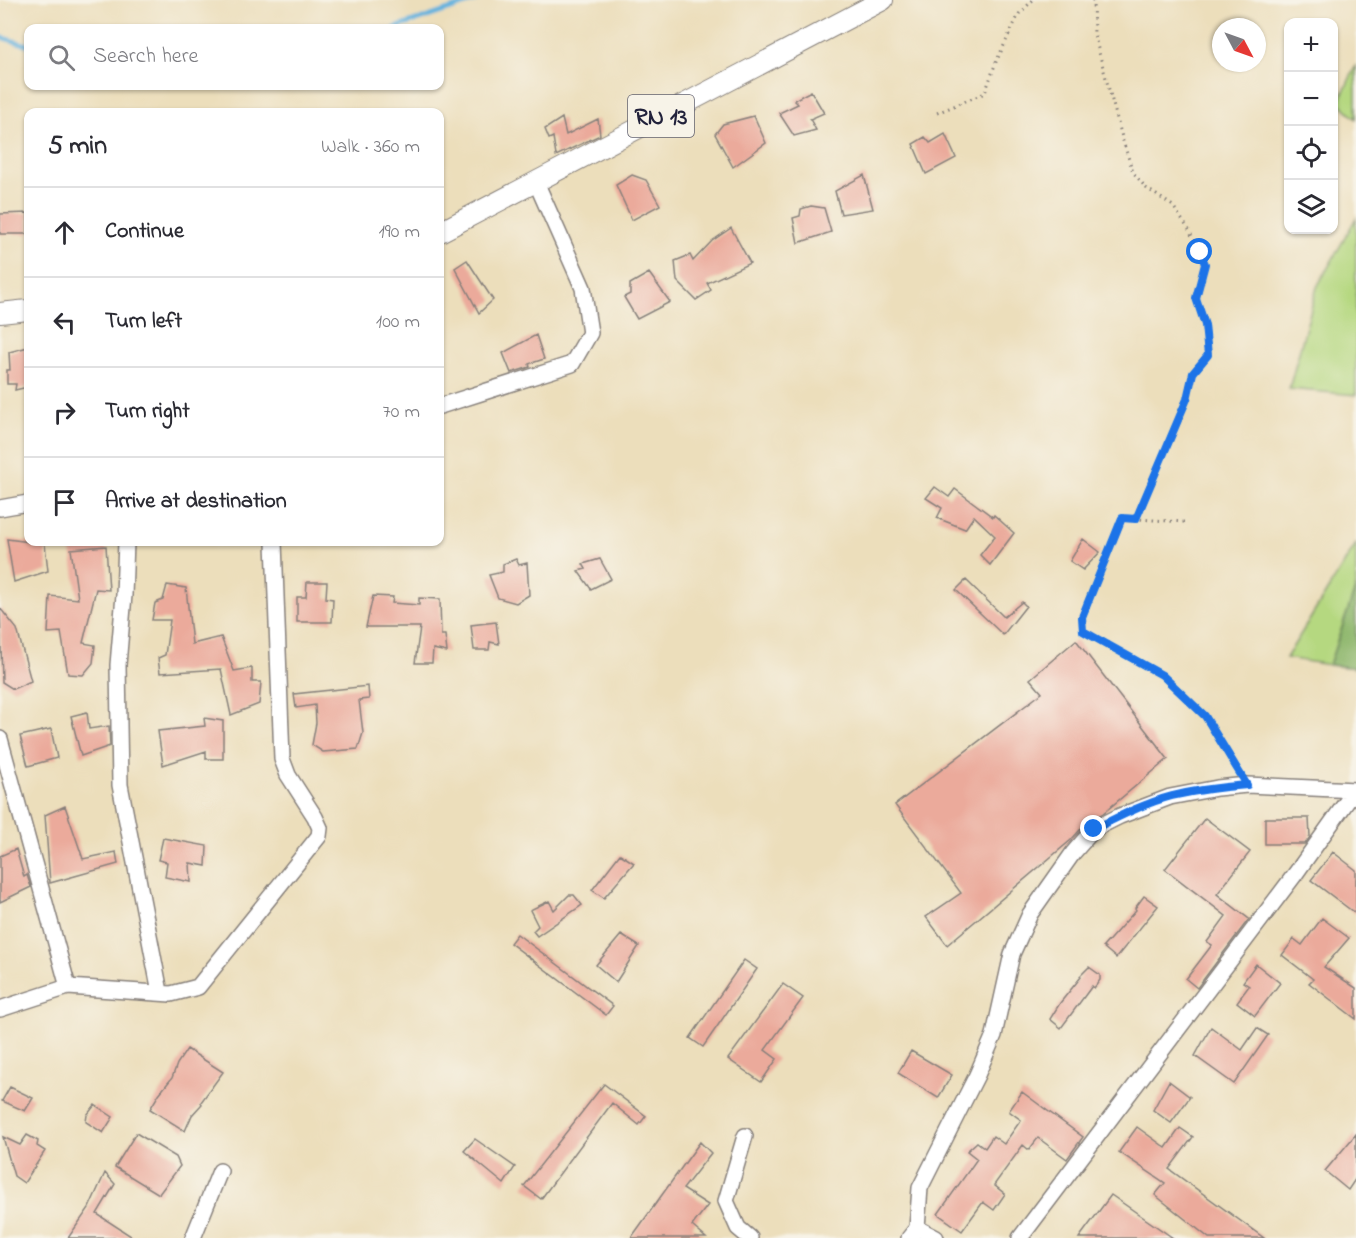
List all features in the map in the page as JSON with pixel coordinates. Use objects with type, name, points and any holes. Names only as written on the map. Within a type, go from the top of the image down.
[{"type":"main road","name":"RN 13","points":[[444,230],[883,0]]},
{"type":"main road","points":[[0,313],[24,310]]},
{"type":"street","points":[[444,405],[572,364],[590,333],[583,288],[536,182]]},
{"type":"street","points":[[0,508],[24,504]]},
{"type":"street","points":[[126,546],[118,665],[120,785],[160,992]]},
{"type":"street","points":[[0,1009],[68,987],[171,994],[198,987],[319,836],[320,828],[315,817],[288,774],[282,759],[274,546]]},
{"type":"street","points":[[0,739],[68,987]]},
{"type":"street","points":[[936,1238],[913,1233],[920,1188],[994,1035],[1012,954],[1030,914],[1073,853],[1094,829],[1120,816],[1170,797],[1217,788],[1247,785],[1355,790]]},
{"type":"street","points":[[1020,1238],[1296,873],[1355,790]]},
{"type":"street","points":[[745,1136],[726,1201],[738,1228],[750,1238]]},
{"type":"street","points":[[193,1238],[220,1171]]},
{"type":"path","points":[[937,113],[985,93],[996,62],[1019,14],[1033,0]]},
{"type":"path","points":[[1093,0],[1094,33],[1133,172],[1146,188],[1173,206],[1189,230],[1205,264],[1196,298],[1205,325],[1208,355],[1193,373],[1187,399],[1136,519]]},
{"type":"path","points":[[1184,522],[1122,518],[1082,617],[1083,631],[1162,675],[1205,716],[1247,785]]},
{"type":"green space","points":[[1356,65],[1356,119],[1339,102]]},
{"type":"green space","points":[[1356,218],[1356,395],[1289,389],[1317,287]]},
{"type":"green space","points":[[1356,544],[1356,587],[1329,665],[1286,658]]},
{"type":"green space","points":[[1356,587],[1356,668],[1329,665]]},
{"type":"building","points":[[811,91],[824,113],[810,119],[816,130],[794,136],[779,113],[798,104],[794,100]]},
{"type":"building","points":[[754,116],[766,143],[733,167],[715,134],[723,124]]},
{"type":"building","points":[[562,118],[566,135],[598,119],[600,135],[556,156],[553,137],[549,139],[545,129]]},
{"type":"building","points":[[945,134],[956,158],[926,174],[913,144],[925,137],[930,143]]},
{"type":"building","points":[[632,175],[646,180],[660,205],[632,220],[616,185]]},
{"type":"building","points":[[864,175],[873,209],[841,214],[835,191]]},
{"type":"building","points":[[811,206],[824,208],[831,232],[798,243],[793,218],[800,216],[801,209]]},
{"type":"building","points":[[24,213],[24,234],[0,234],[0,214]]},
{"type":"building","points":[[731,228],[750,263],[707,283],[711,290],[696,300],[677,281],[675,261],[690,255],[693,261],[712,241]]},
{"type":"building","points":[[467,260],[493,300],[479,313],[455,268]]},
{"type":"building","points":[[649,273],[670,302],[637,319],[624,297],[630,294],[630,284]]},
{"type":"building","points":[[536,335],[544,359],[529,364],[530,367],[511,373],[503,353]]},
{"type":"building","points":[[24,348],[24,388],[15,390],[16,384],[7,384],[7,370],[10,370],[9,352]]},
{"type":"building","points":[[935,487],[949,497],[955,489],[993,517],[994,515],[1014,533],[990,565],[980,555],[995,536],[974,516],[965,529],[937,518],[942,508],[926,498]]},
{"type":"building","points":[[7,539],[24,541],[24,546],[45,546],[48,571],[14,582]]},
{"type":"building","points":[[1083,539],[1100,552],[1083,570],[1070,561]]},
{"type":"building","points":[[106,546],[109,590],[96,589],[83,643],[95,645],[93,663],[83,675],[68,674],[61,632],[48,633],[50,596],[78,599],[71,549]]},
{"type":"building","points":[[516,559],[519,565],[527,563],[529,595],[516,603],[498,598],[489,575],[503,572],[503,564]]},
{"type":"building","points":[[600,559],[611,579],[591,589],[578,571],[586,569],[583,564]]},
{"type":"building","points":[[966,580],[1004,617],[1022,602],[1026,606],[1003,635],[956,590]]},
{"type":"building","points":[[307,582],[327,582],[326,598],[333,599],[332,622],[297,622],[297,597],[306,597]]},
{"type":"building","points":[[167,585],[186,588],[192,644],[221,637],[234,671],[252,668],[252,682],[261,682],[259,704],[231,715],[221,669],[160,673],[158,658],[165,655],[170,620],[152,620],[155,603],[163,600]]},
{"type":"building","points":[[373,596],[393,597],[392,603],[419,605],[419,598],[440,599],[441,635],[445,635],[447,652],[433,649],[432,663],[415,663],[420,627],[366,627]]},
{"type":"building","points":[[0,608],[17,629],[31,681],[13,689],[2,682]]},
{"type":"building","points":[[496,622],[499,644],[490,642],[489,650],[474,650],[471,625]]},
{"type":"building","points":[[1076,640],[1168,759],[1102,814],[1087,822],[1071,840],[947,945],[926,917],[961,893],[895,805],[1042,693],[1030,679]]},
{"type":"building","points":[[368,686],[369,699],[359,700],[363,733],[358,749],[323,752],[312,745],[316,723],[315,705],[296,708],[294,694]]},
{"type":"building","points":[[87,712],[89,729],[109,726],[110,746],[81,756],[71,716]]},
{"type":"building","points":[[204,718],[223,721],[223,759],[206,759],[206,751],[163,765],[158,731],[205,726]]},
{"type":"building","points":[[51,729],[57,758],[28,766],[20,736]]},
{"type":"building","points":[[65,806],[83,859],[116,852],[118,864],[50,883],[45,815]]},
{"type":"building","points":[[1205,818],[1250,852],[1217,894],[1249,919],[1197,988],[1186,979],[1212,945],[1207,942],[1226,916],[1165,869]]},
{"type":"building","points":[[1265,818],[1309,818],[1310,837],[1305,844],[1265,844]]},
{"type":"building","points":[[163,838],[207,846],[206,866],[190,863],[191,882],[165,877],[167,862],[158,860]]},
{"type":"building","points":[[16,849],[24,877],[27,875],[31,887],[0,902],[0,856]]},
{"type":"building","points":[[1333,852],[1356,870],[1356,914],[1311,880]]},
{"type":"building","points":[[620,854],[634,863],[604,898],[592,890]]},
{"type":"building","points":[[569,895],[574,895],[582,905],[537,936],[533,931],[538,926],[530,910],[549,901],[554,910]]},
{"type":"building","points":[[1144,896],[1158,906],[1116,958],[1103,947],[1136,910],[1135,908]]},
{"type":"building","points":[[1322,918],[1349,938],[1324,967],[1356,988],[1356,1019],[1309,983],[1313,979],[1282,955],[1294,939],[1302,945]]},
{"type":"building","points":[[517,934],[613,1006],[606,1015],[510,943]]},
{"type":"building","points":[[621,935],[639,946],[616,982],[596,965]]},
{"type":"building","points":[[744,960],[757,969],[703,1047],[690,1038]]},
{"type":"building","points":[[1256,964],[1280,983],[1255,1016],[1237,1002],[1249,986],[1243,982]]},
{"type":"building","points":[[1089,967],[1100,975],[1100,980],[1094,988],[1092,986],[1061,1028],[1050,1019],[1080,976]]},
{"type":"building","points":[[783,984],[803,998],[765,1050],[777,1059],[761,1082],[728,1059]]},
{"type":"building","points":[[1211,1027],[1242,1050],[1257,1028],[1268,1035],[1234,1084],[1195,1056]]},
{"type":"building","points":[[187,1049],[223,1072],[192,1115],[185,1131],[150,1109],[172,1078],[177,1064]]},
{"type":"building","points":[[911,1051],[952,1075],[938,1098],[898,1073]]},
{"type":"building","points":[[1169,1081],[1190,1097],[1171,1123],[1153,1110]]},
{"type":"building","points":[[604,1084],[646,1116],[639,1125],[612,1103],[541,1199],[524,1186]]},
{"type":"building","points":[[10,1087],[33,1098],[25,1111],[2,1101]]},
{"type":"building","points":[[1022,1092],[1083,1137],[1067,1159],[1038,1138],[1029,1150],[1023,1145],[994,1185],[1005,1194],[994,1210],[983,1202],[962,1231],[938,1214],[977,1159],[967,1151],[977,1142],[985,1148],[993,1136],[1004,1144],[1021,1120],[1009,1111]]},
{"type":"building","points":[[95,1105],[113,1117],[103,1133],[86,1122],[87,1115]]},
{"type":"building","points":[[1137,1127],[1166,1148],[1180,1128],[1193,1137],[1169,1169],[1264,1238],[1209,1238],[1155,1195],[1165,1183],[1119,1152]]},
{"type":"building","points":[[136,1133],[176,1157],[180,1166],[159,1194],[115,1167]]},
{"type":"building","points":[[1356,1134],[1356,1178],[1348,1190],[1325,1171]]},
{"type":"building","points":[[27,1135],[38,1141],[37,1146],[45,1151],[24,1183],[14,1176],[3,1137],[20,1145]]},
{"type":"building","points":[[475,1139],[515,1167],[504,1184],[464,1151]]},
{"type":"building","points":[[700,1142],[711,1153],[683,1189],[708,1205],[692,1226],[706,1238],[631,1238]]},
{"type":"building","points":[[105,1173],[115,1184],[97,1214],[134,1238],[68,1238],[89,1208]]},
{"type":"building","points":[[1111,1195],[1173,1238],[1079,1238]]},
{"type":"waterway","points":[[407,24],[478,0]]},
{"type":"waterway","points":[[0,37],[24,44]]},
{"type":"route","points":[[1094,829],[1120,816],[1170,797],[1247,785],[1205,716],[1162,675],[1083,631],[1082,617],[1122,518],[1136,519],[1187,399],[1193,373],[1208,355],[1205,325],[1196,298],[1205,264],[1200,252]]}]
